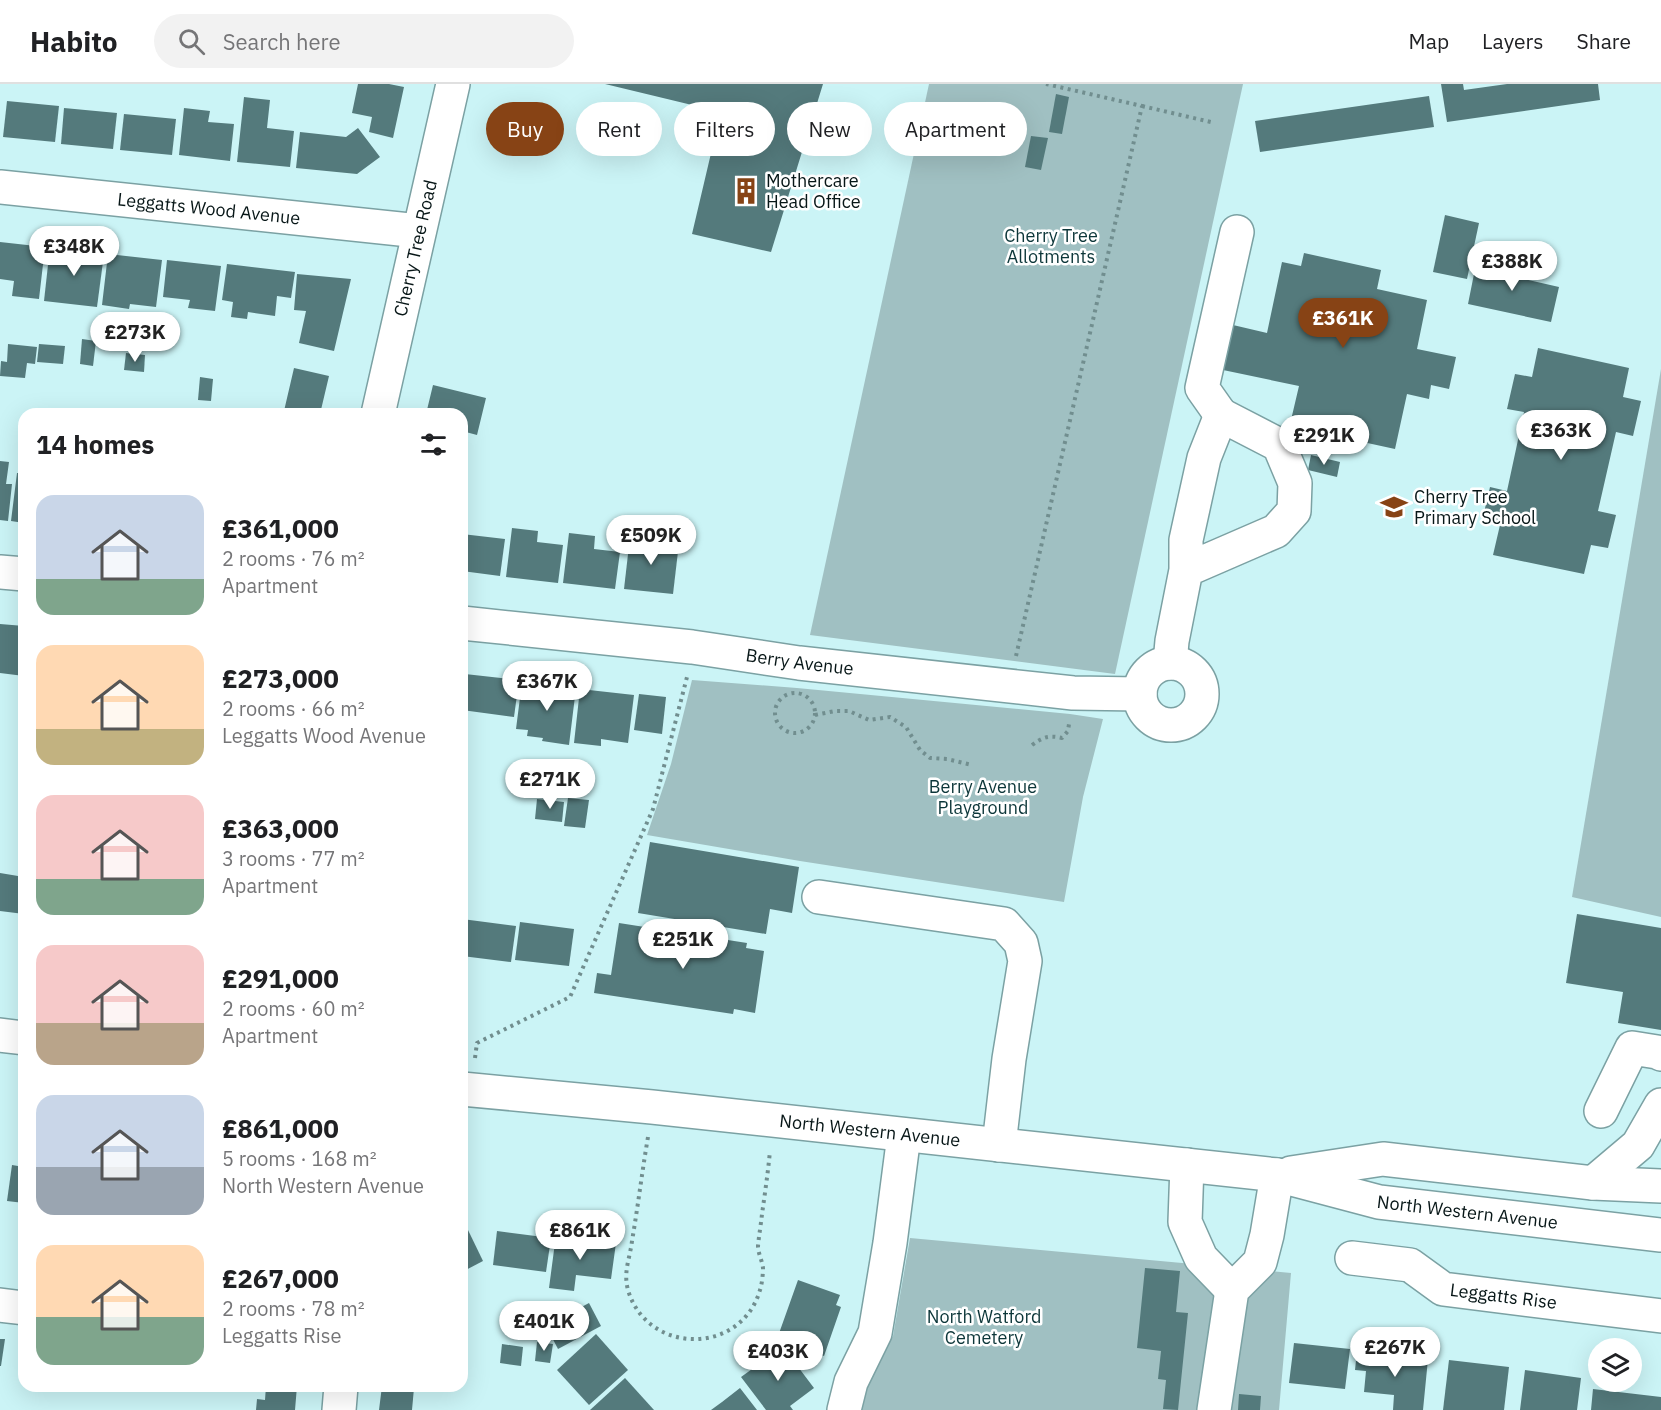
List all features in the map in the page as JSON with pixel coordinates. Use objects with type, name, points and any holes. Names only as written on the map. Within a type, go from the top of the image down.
[{"type":"main road","name":"Cherry Tree Road","points":[[379,408],[453,84]]},
{"type":"main road","name":"Leggatts Wood Avenue","points":[[0,187],[418,231]]},
{"type":"main road","points":[[1186,570],[1276,531],[1294,511],[1295,483],[1279,445],[1221,416],[1202,388],[1237,232]]},
{"type":"main road","points":[[1170,663],[1186,570],[1186,540],[1204,458],[1221,416]]},
{"type":"main road","points":[[0,572],[18,574]]},
{"type":"main road","name":"Berry Avenue","points":[[468,624],[692,647],[799,663],[1073,693],[1140,694]]},
{"type":"main road","points":[[1170,663],[1180,664],[1196,675],[1202,693],[1197,712],[1190,719],[1171,725],[1161,724],[1146,712],[1141,704],[1140,694],[1141,685],[1152,669],[1170,663]]},
{"type":"main road","points":[[819,897],[1004,924],[1021,943],[1025,961],[1009,1059],[999,1145]]},
{"type":"main road","points":[[0,1035],[18,1037]]},
{"type":"main road","points":[[1601,1111],[1632,1048],[1661,1054]]},
{"type":"main road","name":"North Western Avenue","points":[[468,1078],[652,1107],[1277,1174],[1379,1202],[1661,1236]]},
{"type":"main road","points":[[1593,1183],[1638,1145],[1661,1105]]},
{"type":"main road","points":[[844,1410],[852,1382],[875,1333],[904,1135]]},
{"type":"main road","name":"North Western Avenue","points":[[1277,1174],[1383,1159],[1593,1183],[1661,1186]]},
{"type":"main road","points":[[1187,1165],[1185,1222],[1202,1258],[1233,1290]]},
{"type":"main road","points":[[1214,1410],[1233,1290],[1260,1262],[1277,1174]]},
{"type":"main road","name":"Leggatts Rise","points":[[1352,1258],[1410,1265],[1443,1289],[1661,1316]]},
{"type":"main road","points":[[0,1305],[18,1307]]},
{"type":"main road","points":[[339,1410],[340,1392]]},
{"type":"path","points":[[1046,84],[1215,123]]},
{"type":"path","points":[[1010,686],[1142,106]]},
{"type":"path","points":[[468,1078],[477,1043],[570,997],[653,809],[687,680],[692,647]]},
{"type":"path","points":[[790,694],[803,695],[812,703],[815,716],[810,727],[793,733],[786,731],[777,721],[775,714],[779,701],[790,694]]},
{"type":"path","points":[[815,716],[835,711],[849,711],[869,720],[890,717],[906,727],[920,750],[930,758],[947,759],[972,765]]},
{"type":"path","points":[[652,1107],[632,1244],[626,1267],[628,1290],[638,1311],[654,1327],[673,1337],[695,1340],[717,1337],[736,1326],[751,1311],[760,1290],[763,1269],[758,1248],[774,1120]]},
{"type":"green space","name":"Cherry Tree Allotments","points":[[929,84],[1243,84],[1115,674],[810,635],[913,156],[1027,156],[1027,102],[925,102]]},
{"type":"green space","points":[[1661,369],[1661,917],[1572,897]]},
{"type":"green space","name":"Berry Avenue Playground","points":[[692,680],[797,688],[1103,719],[1083,797],[1064,902],[647,835],[671,764]]},
{"type":"green space","name":"North Watford Cemetery","points":[[910,1238],[1291,1273],[1279,1410],[849,1410],[860,1385],[893,1336]]},
{"type":"building","points":[[358,84],[389,84],[404,87],[393,138],[369,132],[372,117],[352,113]]},
{"type":"building","name":"Mothercare Head Office","points":[[605,84],[823,84],[817,102],[787,102],[787,156],[801,156],[771,252],[692,234],[710,156],[775,156],[775,102],[680,102]]},
{"type":"building","points":[[1441,84],[1463,84],[1464,90],[1507,84],[1598,84],[1600,100],[1447,122]]},
{"type":"building","points":[[1056,94],[1069,97],[1062,134],[1049,132]]},
{"type":"building","points":[[1429,96],[1434,127],[1260,152],[1255,121]]},
{"type":"building","points":[[244,97],[270,100],[267,128],[294,131],[290,167],[237,162]]},
{"type":"building","points":[[7,101],[59,106],[55,142],[3,137]]},
{"type":"building","points":[[64,108],[117,113],[113,149],[61,144]]},
{"type":"building","points":[[184,108],[210,111],[208,122],[234,124],[230,161],[179,155]]},
{"type":"building","points":[[124,114],[176,119],[172,155],[120,150]]},
{"type":"building","points":[[358,128],[380,157],[357,174],[296,168],[300,132],[346,137]]},
{"type":"building","points":[[1031,136],[1048,138],[1041,170],[1025,167]]},
{"type":"building","points":[[1445,215],[1479,223],[1467,279],[1433,272]]},
{"type":"building","points":[[0,242],[45,247],[39,299],[12,296],[14,281],[0,279]]},
{"type":"building","points":[[50,247],[104,254],[97,307],[44,301]]},
{"type":"building","name":"Cherry Tree Primary School","points":[[1304,253],[1381,270],[1377,289],[1427,300],[1417,349],[1456,357],[1449,389],[1431,385],[1429,399],[1407,394],[1395,449],[1349,439],[1350,433],[1291,420],[1299,386],[1223,370],[1233,325],[1267,333],[1282,262],[1301,266]],"holes":[[[1330,317],[1366,325],[1364,337],[1327,329]]]},
{"type":"building","points":[[108,254],[162,260],[156,307],[130,304],[129,309],[102,305]]},
{"type":"building","points":[[1477,259],[1526,270],[1524,279],[1559,287],[1551,322],[1468,304]]},
{"type":"building","points":[[167,260],[221,266],[215,311],[188,308],[190,300],[163,297]]},
{"type":"building","points":[[227,264],[295,272],[291,298],[277,296],[275,316],[248,312],[247,319],[231,317],[233,302],[222,300]]},
{"type":"building","points":[[297,274],[351,279],[334,351],[299,343],[306,311],[294,310]]},
{"type":"building","points":[[82,339],[96,341],[93,366],[80,364]]},
{"type":"building","points":[[8,344],[37,347],[35,364],[27,363],[25,378],[0,376],[1,361],[7,362]]},
{"type":"building","points":[[39,344],[65,346],[63,364],[37,362]]},
{"type":"building","points":[[1538,348],[1629,368],[1623,397],[1641,401],[1633,436],[1616,432],[1598,511],[1616,515],[1608,548],[1591,545],[1584,574],[1493,555],[1500,525],[1482,521],[1490,487],[1507,491],[1524,412],[1507,409],[1515,374],[1532,377]]},
{"type":"building","points":[[126,353],[145,355],[144,372],[124,370]]},
{"type":"building","points":[[294,368],[329,376],[321,408],[285,408]]},
{"type":"building","points":[[200,377],[213,379],[211,401],[198,400]]},
{"type":"building","points":[[433,385],[486,398],[477,435],[468,433],[468,408],[427,408]]},
{"type":"building","points":[[1311,455],[1340,462],[1337,477],[1308,470]]},
{"type":"building","points":[[0,461],[9,462],[6,484],[12,484],[8,521],[0,520]]},
{"type":"building","points":[[17,473],[18,473],[18,522],[11,521]]},
{"type":"building","points":[[512,528],[538,531],[537,542],[563,545],[558,583],[506,577]]},
{"type":"building","points":[[569,533],[595,536],[594,549],[620,552],[615,589],[563,583]]},
{"type":"building","points":[[468,535],[505,539],[500,576],[468,572]]},
{"type":"building","points":[[630,537],[679,543],[673,594],[624,589]]},
{"type":"building","points":[[0,624],[18,626],[18,675],[0,673]]},
{"type":"building","points":[[468,674],[519,680],[514,717],[468,711]]},
{"type":"building","points":[[522,682],[576,688],[569,745],[542,741],[543,738],[527,736],[528,730],[516,729]]},
{"type":"building","points":[[580,689],[634,695],[628,743],[601,739],[601,746],[574,743]]},
{"type":"building","points":[[639,694],[666,697],[662,734],[634,730]]},
{"type":"building","points":[[568,798],[589,800],[585,828],[564,826]]},
{"type":"building","points":[[537,799],[564,802],[562,822],[535,819]]},
{"type":"building","points":[[650,842],[799,867],[792,913],[770,909],[766,934],[638,913]]},
{"type":"building","points":[[0,873],[18,876],[18,913],[0,911]]},
{"type":"building","points":[[1577,914],[1661,928],[1661,1030],[1618,1023],[1623,992],[1566,983]]},
{"type":"building","points":[[468,920],[516,926],[511,962],[468,957]]},
{"type":"building","points":[[520,922],[574,929],[569,966],[515,960]]},
{"type":"building","points":[[619,923],[747,943],[746,948],[764,951],[755,1013],[734,1009],[733,1014],[594,993],[597,973],[611,975]]},
{"type":"building","points":[[12,1165],[18,1166],[18,1202],[7,1201]]},
{"type":"building","points":[[468,1230],[483,1261],[468,1269]]},
{"type":"building","points":[[497,1231],[551,1238],[546,1272],[493,1265]]},
{"type":"building","points":[[556,1235],[616,1243],[611,1279],[576,1275],[574,1291],[549,1288]]},
{"type":"building","points":[[1145,1268],[1180,1271],[1176,1312],[1188,1313],[1178,1410],[1163,1409],[1166,1380],[1158,1379],[1161,1351],[1137,1348]]},
{"type":"building","points":[[798,1280],[840,1295],[836,1305],[841,1307],[824,1356],[777,1339]]},
{"type":"building","points":[[589,1303],[601,1326],[558,1349],[546,1326]]},
{"type":"building","points":[[596,1334],[628,1370],[589,1405],[557,1370]]},
{"type":"building","points":[[0,1339],[5,1339],[1,1366],[0,1366]]},
{"type":"building","points":[[537,1342],[553,1344],[550,1363],[535,1361]]},
{"type":"building","points":[[1294,1343],[1350,1349],[1345,1389],[1289,1383]]},
{"type":"building","points":[[502,1344],[523,1347],[521,1366],[500,1363]]},
{"type":"building","points":[[783,1347],[814,1388],[790,1406],[793,1410],[766,1410],[741,1377]]},
{"type":"building","points":[[1357,1351],[1428,1359],[1423,1410],[1393,1410],[1394,1395],[1364,1392],[1366,1371],[1355,1370]]},
{"type":"building","points":[[1449,1360],[1509,1367],[1504,1410],[1443,1410]]},
{"type":"building","points":[[1525,1370],[1581,1378],[1577,1410],[1520,1410]]},
{"type":"building","points":[[625,1378],[654,1410],[590,1410]]},
{"type":"building","points":[[740,1388],[757,1410],[711,1410],[722,1402]]},
{"type":"building","points":[[266,1392],[296,1392],[295,1410],[256,1410],[257,1399],[265,1400]]},
{"type":"building","points":[[381,1392],[414,1392],[412,1410],[379,1410]]},
{"type":"building","points":[[1593,1392],[1618,1392],[1661,1397],[1661,1410],[1591,1410]]},
{"type":"building","points":[[1239,1394],[1261,1396],[1260,1410],[1238,1410]]},
{"type":"place","name":"Mothercare Head Office","points":[[746,191]]},
{"type":"place","name":"Cherry Tree Primary School","points":[[1394,507]]}]
